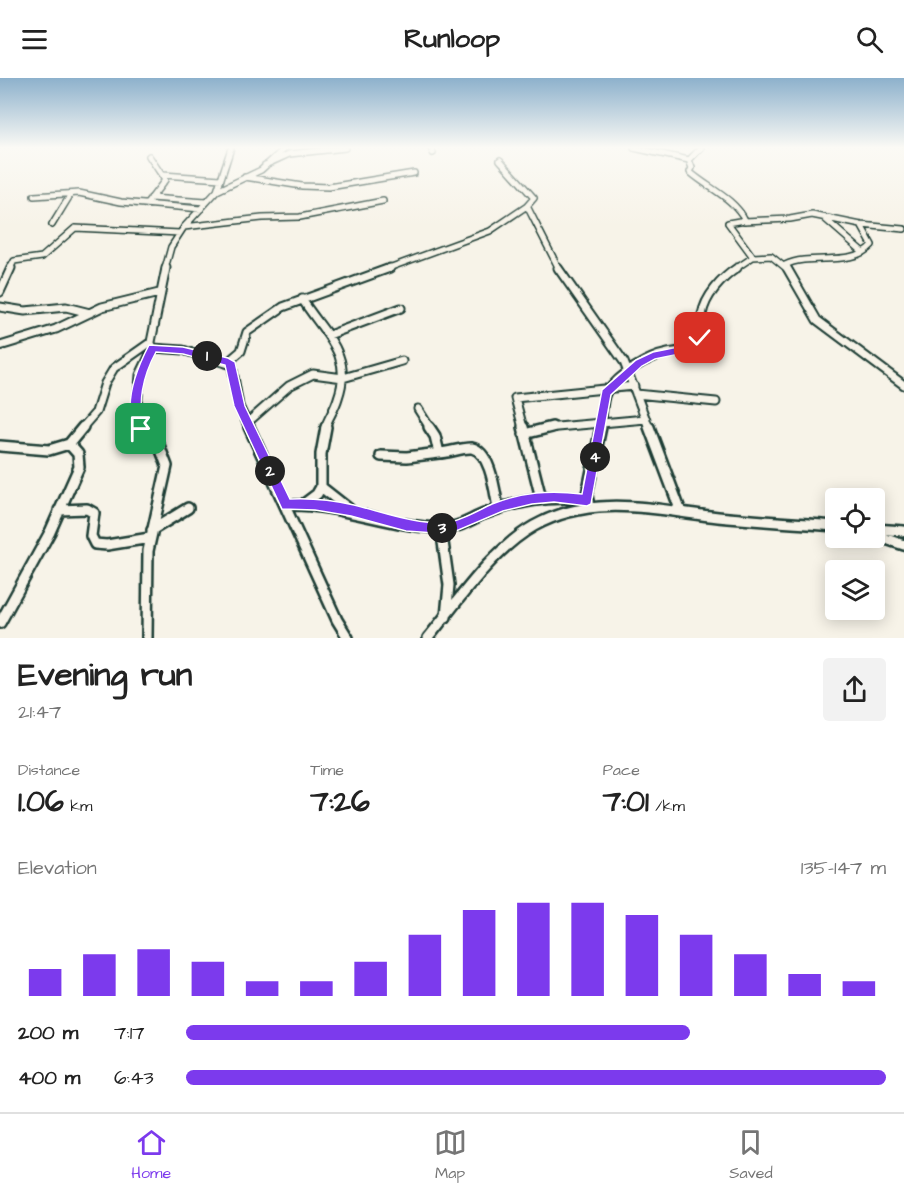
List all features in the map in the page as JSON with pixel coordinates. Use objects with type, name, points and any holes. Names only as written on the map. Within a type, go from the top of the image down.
[{"type":"street","points":[[217,191],[223,174]]},
{"type":"street","points":[[147,638],[148,551],[167,466],[159,445],[141,429],[136,421],[140,375],[152,345],[159,293],[171,247],[182,230],[217,191],[252,174]]},
{"type":"street","points":[[245,177],[302,186],[329,187],[407,174]]},
{"type":"street","points":[[228,362],[241,351],[247,332],[283,307],[302,298],[490,231],[527,206],[534,198],[513,174]]},
{"type":"street","points":[[692,174],[713,192],[739,208],[744,221]]},
{"type":"street","points":[[146,205],[165,180],[163,175],[221,179]]},
{"type":"street","points":[[52,225],[71,194]]},
{"type":"street","points":[[34,196],[86,194],[146,205],[201,209]]},
{"type":"street","points":[[151,198],[206,202]]},
{"type":"street","points":[[0,292],[14,261],[42,257],[75,228],[165,234],[262,218],[300,217],[383,201]]},
{"type":"street","points":[[527,206],[546,240],[555,264],[618,353],[628,371],[681,512]]},
{"type":"street","points":[[753,257],[728,223],[790,219],[807,215],[861,225],[904,229]]},
{"type":"street","points":[[822,217],[863,252]]},
{"type":"street","points":[[588,504],[606,393],[628,371],[653,356],[690,349],[697,344],[700,338],[702,312],[712,292],[726,275],[753,257],[765,255],[788,263],[852,256],[872,248],[861,225]]},
{"type":"street","points":[[788,263],[817,320],[904,385]]},
{"type":"street","points":[[0,346],[56,330],[90,313],[128,299],[159,293]]},
{"type":"street","points":[[302,298],[317,323],[333,340],[343,366],[339,397],[326,425],[321,454],[321,487],[317,494],[305,503]]},
{"type":"street","points":[[0,307],[25,311],[66,306],[90,313]]},
{"type":"street","points":[[328,335],[401,308]]},
{"type":"street","points":[[0,446],[49,450],[69,444],[96,412],[105,383],[114,368],[152,345],[183,350],[228,362],[232,365],[239,406],[337,620],[348,638]]},
{"type":"street","points":[[248,423],[289,386],[313,374],[342,378],[402,361]]},
{"type":"street","points":[[541,498],[515,398],[612,388],[635,390],[679,400],[716,402]]},
{"type":"street","points":[[418,409],[435,436],[439,453]]},
{"type":"street","points":[[524,434],[556,426],[646,419]]},
{"type":"street","points":[[0,623],[50,532],[80,463],[78,454],[69,444]]},
{"type":"street","points":[[381,456],[406,457],[469,448],[483,453],[488,462],[498,508]]},
{"type":"street","points":[[321,487],[351,510]]},
{"type":"street","points":[[286,505],[305,503],[351,510],[406,525],[441,528],[455,526],[498,508],[541,498],[570,497],[588,504],[825,525]]},
{"type":"street","points":[[428,638],[493,563],[526,530],[588,504]]},
{"type":"street","points":[[59,510],[87,510],[94,513],[91,536],[95,544],[107,545],[151,534],[188,508]]},
{"type":"street","points":[[441,528],[449,585],[446,617]]},
{"type":"street","points":[[885,530],[904,531]]},
{"type":"street","points":[[885,539],[904,545]]},
{"type":"route","points":[[141,429],[136,421],[137,388],[140,375],[153,348],[183,350],[228,362],[232,365],[239,406],[286,505],[315,504],[351,510],[406,525],[449,528],[503,506],[532,498],[554,496],[587,500],[606,393],[639,363],[653,356],[690,349],[697,344],[700,338]]}]
